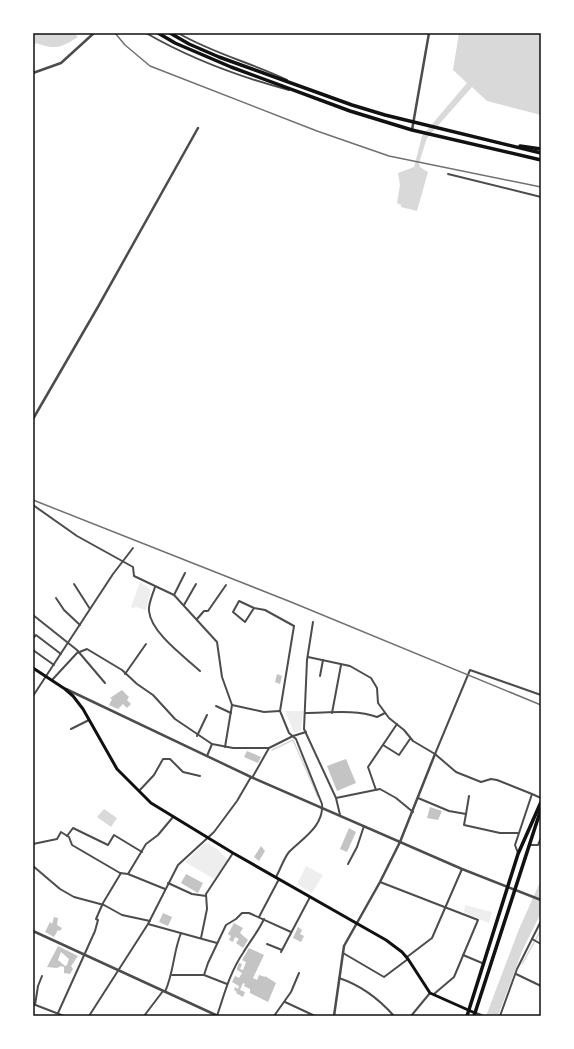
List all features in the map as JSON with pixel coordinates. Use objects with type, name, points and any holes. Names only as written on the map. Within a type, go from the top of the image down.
[{"type":"main road","points":[[158,33],[175,43],[231,67],[384,122],[541,160]]},
{"type":"main road","points":[[170,33],[219,57],[352,105],[414,122],[541,153]]},
{"type":"main road","points":[[509,145],[541,149]]},
{"type":"main road","points":[[33,668],[46,678],[65,689],[80,705],[117,769],[150,803],[233,853],[395,946],[408,958],[432,994],[475,1014],[529,845],[540,805]]},
{"type":"main road","points":[[467,1016],[482,964],[518,854],[540,805]]},
{"type":"street","points":[[33,73],[61,63],[94,33]]},
{"type":"street","points":[[146,33],[171,46],[229,71],[259,82],[304,94]]},
{"type":"street","points":[[178,33],[202,46],[264,69],[305,88]]},
{"type":"street","points":[[412,130],[429,33]]},
{"type":"street","points":[[33,419],[100,305],[198,128]]},
{"type":"street","points":[[448,174],[541,197]]},
{"type":"street","points":[[33,505],[77,536],[132,567],[134,576],[174,595],[217,642],[222,677],[232,705],[225,747]]},
{"type":"street","points":[[33,696],[122,560],[133,548]]},
{"type":"street","points":[[174,595],[185,573]]},
{"type":"street","points":[[74,584],[90,609]]},
{"type":"street","points":[[184,605],[196,584]]},
{"type":"street","points":[[197,619],[204,612],[208,611],[226,585]]},
{"type":"street","points":[[155,587],[149,611],[154,626],[171,647],[200,671]]},
{"type":"street","points":[[56,598],[64,610],[80,625]]},
{"type":"street","points":[[254,608],[245,622],[233,612],[240,601],[254,608],[265,610],[294,626],[280,711],[289,733],[293,736],[321,798],[323,808],[311,834],[288,853],[278,878],[259,917]]},
{"type":"street","points":[[33,615],[78,652],[105,683]]},
{"type":"street","points":[[313,622],[308,657],[304,724],[306,732],[336,798],[340,815]]},
{"type":"street","points":[[33,638],[36,635],[61,654]]},
{"type":"street","points":[[125,674],[146,644]]},
{"type":"street","points":[[51,680],[78,652],[87,648],[108,660],[153,695],[176,720],[197,736],[212,744],[225,747],[270,748],[293,736],[306,732]]},
{"type":"street","points":[[33,650],[54,665]]},
{"type":"street","points":[[308,657],[358,669],[371,678],[377,688],[378,703],[385,714],[410,738],[435,754],[463,776],[481,782],[491,779],[497,780],[541,798]]},
{"type":"street","points":[[320,676],[323,660]]},
{"type":"street","points":[[332,713],[341,665]]},
{"type":"street","points":[[334,1016],[342,952],[400,842],[470,670],[541,695]]},
{"type":"street","points":[[65,689],[252,777],[462,869],[541,900]]},
{"type":"street","points":[[80,705],[82,699],[85,698]]},
{"type":"street","points":[[232,705],[264,712],[280,711]]},
{"type":"street","points":[[216,706],[231,713]]},
{"type":"street","points":[[305,713],[359,713],[370,714],[377,717],[385,714]]},
{"type":"street","points":[[197,736],[207,715]]},
{"type":"street","points":[[71,729],[89,720]]},
{"type":"street","points":[[376,790],[368,767],[397,724]]},
{"type":"street","points":[[383,745],[399,755],[410,738]]},
{"type":"street","points":[[207,756],[212,744]]},
{"type":"street","points":[[89,1016],[150,921],[178,865],[214,832],[237,801],[270,748]]},
{"type":"street","points":[[138,792],[154,775],[163,759],[170,760],[183,772],[200,776]]},
{"type":"street","points":[[336,798],[380,789],[387,792],[413,812]]},
{"type":"street","points":[[518,854],[515,845],[532,794]]},
{"type":"street","points":[[470,796],[464,825],[500,834],[518,833]]},
{"type":"street","points":[[418,798],[449,810],[466,814]]},
{"type":"street","points":[[128,874],[146,844],[158,835],[173,817]]},
{"type":"street","points":[[348,864],[358,847],[364,826]]},
{"type":"street","points":[[67,836],[73,828],[108,846],[114,835],[142,852]]},
{"type":"street","points":[[33,845],[57,839],[61,832],[67,836],[72,845],[121,873],[128,874],[165,889]]},
{"type":"street","points":[[529,845],[538,845],[541,838]]},
{"type":"street","points":[[201,938],[207,909],[206,896],[233,853]]},
{"type":"street","points":[[33,866],[64,891],[82,900],[102,905],[122,915],[150,921]]},
{"type":"street","points":[[342,952],[384,977],[432,938],[462,869]]},
{"type":"street","points":[[58,1013],[95,931],[98,920],[96,919],[102,905],[121,873]]},
{"type":"street","points":[[380,882],[478,920],[454,977],[432,994],[411,1016]]},
{"type":"street","points":[[168,883],[192,894],[206,896]]},
{"type":"street","points":[[267,944],[281,951],[310,897]]},
{"type":"street","points":[[204,975],[217,943],[228,922],[234,920],[242,913],[246,912],[259,917],[291,932]]},
{"type":"street","points":[[33,931],[217,1016],[227,984],[242,953],[256,935],[264,919]]},
{"type":"street","points":[[500,1016],[516,974],[534,940],[541,921]]},
{"type":"street","points":[[148,924],[217,943]]},
{"type":"street","points":[[144,1016],[164,991],[172,975],[174,954],[181,933]]},
{"type":"street","points":[[534,940],[541,944]]},
{"type":"street","points":[[463,955],[482,964]]},
{"type":"street","points":[[274,1016],[285,1002],[297,980],[299,973]]},
{"type":"street","points":[[516,974],[541,986]]},
{"type":"street","points":[[172,975],[204,975],[227,984]]},
{"type":"street","points":[[42,976],[34,1004],[64,1016]]},
{"type":"street","points":[[339,978],[350,981],[373,997],[394,1016]]},
{"type":"street","points":[[285,1002],[315,1016]]},
{"type":"street","points":[[475,1014],[484,1016]]},
{"type":"shaded area","points":[[33,33],[74,33],[78,37],[67,44],[58,47],[48,47],[36,43],[33,47]]},
{"type":"shaded area","points":[[459,33],[541,33],[541,115],[487,101],[472,87],[427,138],[419,163],[420,167],[428,172],[417,211],[401,207],[401,205],[397,203],[400,185],[398,173],[414,167],[422,136],[467,83],[453,70]]},
{"type":"shaded area","points":[[140,582],[151,590],[146,610],[131,607]]},
{"type":"shaded area","points":[[285,711],[303,711],[301,731],[294,732]]},
{"type":"shaded area","points":[[104,809],[117,818],[111,827],[97,817]]},
{"type":"shaded area","points":[[207,843],[217,849],[228,860],[214,879],[185,862],[204,844]]},
{"type":"shaded area","points":[[306,866],[323,875],[312,893],[297,884]]},
{"type":"shaded area","points":[[541,880],[541,913],[523,949],[498,1016],[486,1016],[519,929]]},
{"type":"shaded area","points":[[465,905],[492,912],[489,923],[464,913]]},
{"type":"building","points":[[277,674],[282,676],[280,684],[275,682]]},
{"type":"building","points":[[122,690],[129,697],[127,700],[131,704],[127,708],[123,704],[118,709],[109,705],[112,699],[110,698]]},
{"type":"building","points":[[247,751],[261,757],[258,763],[244,757]]},
{"type":"building","points":[[346,759],[356,783],[337,791],[327,766]]},
{"type":"building","points":[[430,807],[442,811],[438,820],[427,818]]},
{"type":"building","points":[[349,828],[356,832],[347,852],[340,849]]},
{"type":"building","points":[[261,846],[265,851],[259,861],[254,857]]},
{"type":"building","points":[[186,874],[203,883],[198,893],[181,883]]},
{"type":"building","points":[[163,913],[172,917],[168,926],[159,922]]},
{"type":"building","points":[[54,917],[58,918],[57,925],[62,928],[60,931],[58,930],[54,937],[45,932],[50,922],[52,924]]},
{"type":"building","points":[[234,923],[243,928],[240,933],[248,940],[243,948],[236,943],[239,939],[235,937],[233,942],[229,940],[231,936],[228,934]]},
{"type":"building","points":[[298,927],[302,930],[300,934],[304,936],[301,942],[293,938]]},
{"type":"building","points":[[58,946],[78,956],[71,966],[73,969],[70,974],[64,973],[64,967],[61,966],[57,968],[47,967]],"holes":[[[61,952],[69,959],[67,965],[65,966],[58,960]]]},
{"type":"building","points":[[249,948],[264,955],[253,978],[257,980],[259,975],[265,976],[276,983],[268,1002],[250,993],[250,989],[244,986],[245,984],[243,983],[240,990],[245,992],[243,997],[234,990],[235,987],[238,989],[239,986],[232,982],[235,976],[239,978],[242,973],[237,970],[237,968],[239,963],[242,964],[240,969],[243,970],[246,962],[242,960]]},
{"type":"waterway","points":[[272,750],[293,740],[318,797]]},
{"type":"waterway","points":[[522,964],[541,930]]},
{"type":"railway","points":[[115,33],[125,45],[150,66],[317,131],[389,156],[541,187]]},
{"type":"railway","points":[[33,500],[291,602],[541,705]]}]
